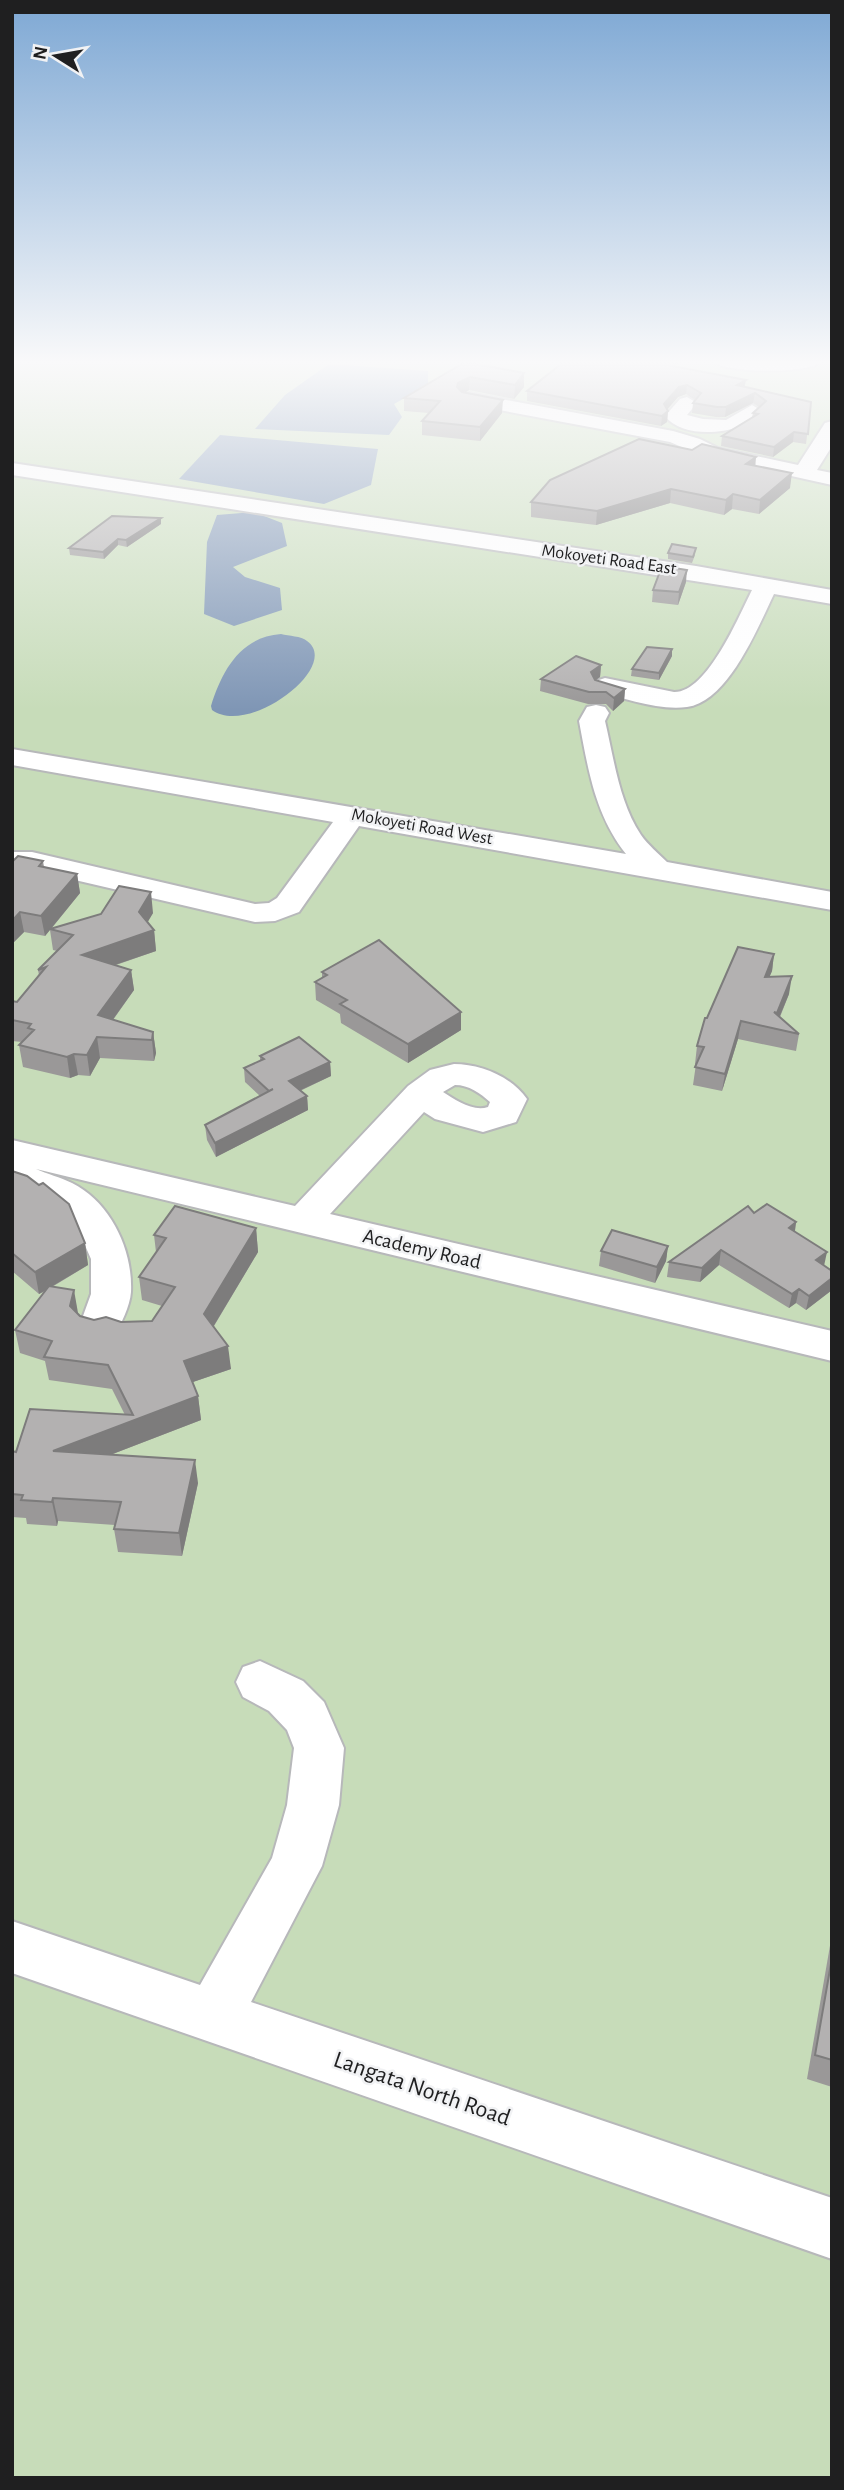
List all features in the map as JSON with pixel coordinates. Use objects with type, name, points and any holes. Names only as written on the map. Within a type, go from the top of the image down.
[{"type":"street","name":"Mokoyeti Road East","points":[[65,477],[696,573],[832,597]]},
{"type":"street","points":[[480,520],[585,534]]},
{"type":"street","points":[[542,551],[558,530]]},
{"type":"street","points":[[605,686],[681,700],[695,698],[725,664],[766,586]]},
{"type":"street","points":[[596,713],[592,721],[611,803],[624,832],[643,858],[656,867]]},
{"type":"street","name":"Mokoyeti Road West","points":[[12,757],[656,867],[832,901]]},
{"type":"street","points":[[12,861],[32,861],[255,913],[275,912],[288,905],[354,815]]},
{"type":"street","points":[[303,1221],[420,1094]]},
{"type":"street","name":"Academy Road","points":[[12,1152],[832,1346]]},
{"type":"street","points":[[12,1174],[60,1192],[92,1217],[110,1259],[111,1294],[99,1326]]},
{"type":"street","points":[[213,2017],[296,1866],[313,1805],[319,1748],[307,1717],[286,1696],[260,1682]]},
{"type":"street","name":"Langata North Road","points":[[12,1947],[832,2229]]},
{"type":"green space","points":[[12,477],[832,477],[832,2478],[12,2478]]},
{"type":"water","points":[[373,477],[371,485],[324,504],[179,479]]},
{"type":"water","points":[[254,512],[282,523],[287,546],[233,567],[245,577],[280,588],[282,610],[234,626],[204,614],[207,542],[217,515]]},
{"type":"water","points":[[281,634],[304,639],[314,652],[312,666],[302,681],[268,707],[247,714],[228,716],[212,710],[211,706],[221,680],[235,658],[254,642]]},
{"type":"building","points":[[556,477],[787,477],[760,500],[733,494],[726,500],[671,489],[597,511],[531,502],[550,480]]},
{"type":"building","points":[[112,516],[161,518],[126,540],[118,539],[103,552],[69,548]]},
{"type":"building","points":[[672,544],[696,548],[693,557],[668,553]]},
{"type":"building","points":[[662,566],[687,570],[679,592],[653,590]]},
{"type":"building","points":[[647,647],[672,649],[659,673],[632,669]]},
{"type":"building","points":[[576,656],[601,665],[591,672],[595,680],[625,689],[614,698],[606,692],[589,692],[541,679]]},
{"type":"building","points":[[18,856],[43,861],[39,866],[77,874],[41,916],[20,912],[12,921],[12,862]]},
{"type":"building","points":[[119,886],[151,892],[139,912],[154,930],[82,955],[131,970],[98,1015],[153,1032],[152,1040],[97,1037],[87,1055],[74,1054],[67,1057],[19,1045],[34,1030],[28,1028],[31,1024],[12,1020],[12,1001],[17,1002],[46,967],[38,970],[73,935],[50,929],[101,914]]},
{"type":"building","points":[[379,940],[461,1012],[408,1044],[340,1004],[347,1000],[315,982],[327,975],[322,972]]},
{"type":"building","points":[[738,947],[774,954],[765,977],[792,976],[777,1013],[774,1012],[799,1034],[741,1021],[725,1074],[695,1067],[704,1047],[697,1046],[705,1018]]},
{"type":"building","points":[[299,1037],[330,1062],[289,1081],[307,1096],[215,1143],[205,1125],[273,1089],[269,1091],[244,1068],[264,1059],[260,1056]]},
{"type":"building","points":[[12,1171],[27,1176],[39,1185],[43,1183],[69,1204],[85,1243],[35,1272],[12,1253]]},
{"type":"building","points":[[767,1204],[796,1222],[789,1228],[827,1252],[816,1260],[832,1271],[832,1278],[809,1296],[799,1289],[792,1294],[721,1250],[702,1268],[669,1262],[748,1206],[754,1213]]},
{"type":"building","points":[[175,1206],[256,1228],[204,1314],[228,1346],[184,1361],[198,1396],[53,1451],[195,1460],[179,1533],[114,1529],[121,1502],[53,1498],[52,1502],[21,1500],[23,1495],[12,1494],[12,1451],[16,1452],[30,1409],[133,1415],[108,1365],[44,1357],[52,1341],[15,1330],[49,1286],[74,1290],[70,1306],[80,1316],[94,1320],[106,1317],[121,1322],[152,1321],[175,1287],[139,1277],[166,1238],[154,1235]]},
{"type":"building","points":[[612,1230],[668,1246],[657,1267],[601,1251]]},
{"type":"building","points":[[832,1958],[832,2060],[815,2055]]}]
